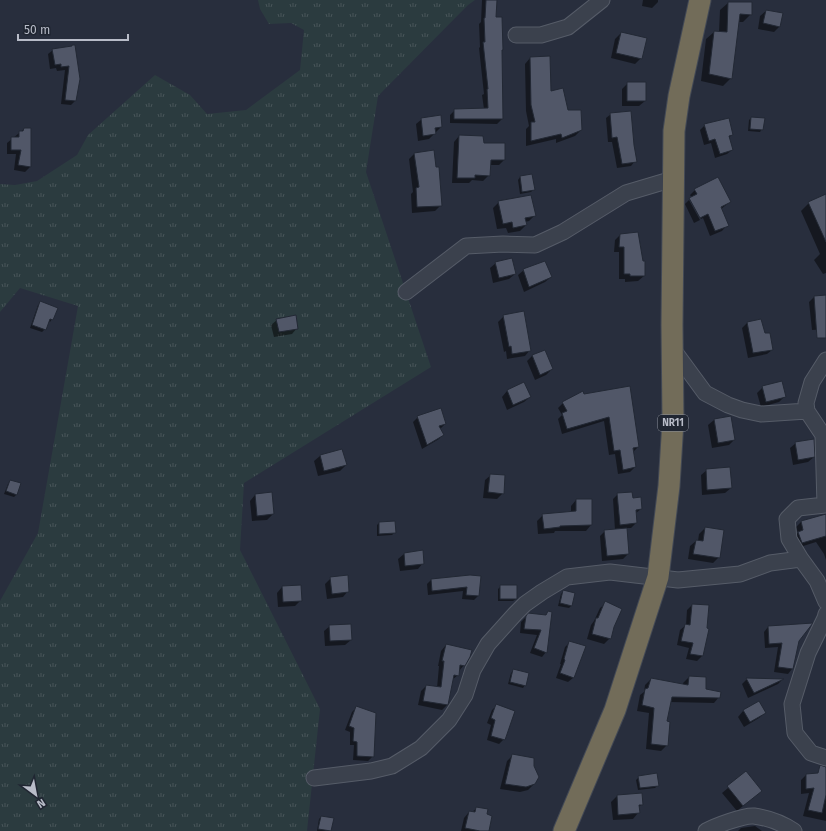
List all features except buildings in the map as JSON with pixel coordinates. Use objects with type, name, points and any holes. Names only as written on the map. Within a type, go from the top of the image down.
[{"type":"highway","name":"NR11","points":[[564,831],[615,710],[658,577],[669,486],[673,421],[672,348],[674,131],[679,96],[700,0]]},
{"type":"street","points":[[516,35],[541,35],[568,27],[602,0]]},
{"type":"street","points":[[406,292],[466,246],[503,244],[535,245],[563,232],[626,193],[673,179]]},
{"type":"street","points":[[672,348],[705,393],[728,405],[761,414],[807,411]]},
{"type":"street","points":[[825,599],[817,581],[789,539],[787,520],[798,508],[825,504],[823,436],[807,411],[806,403],[812,382],[826,360]]},
{"type":"street","points":[[314,778],[371,771],[392,766],[420,748],[449,720],[465,695],[473,670],[488,644],[525,604],[567,577],[610,572],[678,580],[740,574],[770,564],[802,559]]},
{"type":"street","points":[[826,614],[808,653],[792,704],[795,733],[811,753],[826,758]]},
{"type":"street","points":[[706,831],[717,826],[752,816],[781,823],[794,831]]},
{"type":"green space","points":[[258,0],[475,0],[468,5],[378,96],[366,172],[431,367],[244,483],[240,550],[320,709],[307,831],[0,831],[0,601],[38,533],[78,306],[20,288],[0,312],[0,184],[15,185],[37,181],[77,155],[88,135],[155,75],[190,95],[207,114],[246,110],[300,70],[304,30],[291,23],[269,24],[260,9]]}]
